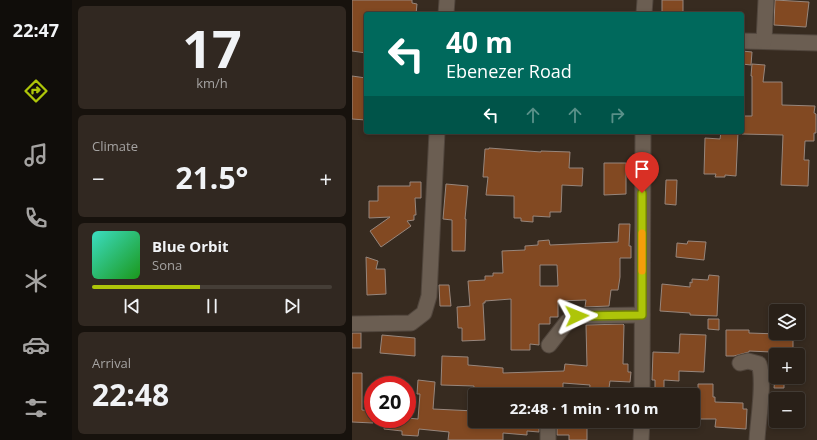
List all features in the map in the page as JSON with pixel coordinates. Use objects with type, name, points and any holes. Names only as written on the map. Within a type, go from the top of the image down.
[{"type":"street","points":[[446,12],[447,0]]},
{"type":"street","points":[[644,12],[645,0]]},
{"type":"street","points":[[764,42],[766,0]]},
{"type":"street","points":[[744,41],[817,43]]},
{"type":"street","points":[[352,324],[411,323],[424,313],[428,296],[437,134]]},
{"type":"street","points":[[642,388],[643,134]]},
{"type":"street","points":[[549,345],[567,322],[577,316],[642,315]]},
{"type":"street","points":[[740,363],[748,362],[759,364],[761,370],[757,440]]},
{"type":"street","points":[[548,428],[548,440]]},
{"type":"street","points":[[641,440],[642,428]]},
{"type":"building","points":[[352,0],[412,0],[412,3],[417,4],[416,12],[364,12],[364,53],[352,51]]},
{"type":"building","points":[[662,0],[683,0],[683,12],[662,12]]},
{"type":"building","points":[[775,0],[809,2],[806,27],[774,25]]},
{"type":"building","points":[[744,51],[752,52],[751,65],[744,64]]},
{"type":"building","points":[[752,64],[765,65],[763,82],[782,82],[782,105],[815,106],[814,113],[816,114],[816,133],[814,133],[814,141],[805,141],[804,160],[809,160],[808,186],[781,185],[783,135],[742,134],[744,134],[744,116],[752,116]]},
{"type":"building","points":[[352,76],[364,78],[364,120],[352,119]]},
{"type":"building","points":[[721,134],[738,134],[736,176],[725,175],[725,177],[715,177],[716,174],[704,174],[705,138],[720,139]]},
{"type":"building","points":[[489,148],[541,152],[570,152],[569,168],[583,168],[582,186],[562,185],[561,212],[550,212],[550,217],[533,216],[533,222],[521,221],[521,218],[514,218],[514,196],[486,195],[488,177],[483,177],[485,149]]},
{"type":"building","points":[[604,163],[626,163],[626,194],[604,195]]},
{"type":"building","points":[[666,180],[677,180],[676,205],[665,204]]},
{"type":"building","points":[[410,182],[421,182],[421,198],[415,198],[416,215],[414,215],[414,220],[407,221],[411,226],[381,247],[370,231],[390,217],[369,218],[369,201],[378,201],[378,186],[410,186]]},
{"type":"building","points":[[446,184],[468,186],[465,219],[465,251],[452,251],[452,220],[443,219]]},
{"type":"building","points":[[619,224],[630,224],[629,246],[631,246],[631,258],[620,258],[618,290],[611,290],[609,306],[585,307],[586,300],[558,301],[558,317],[550,317],[550,324],[539,324],[539,345],[530,344],[530,350],[511,350],[511,299],[485,301],[485,303],[483,303],[485,340],[462,341],[462,328],[458,328],[457,307],[470,306],[468,281],[485,280],[485,276],[493,276],[493,273],[503,273],[502,251],[525,250],[525,246],[538,245],[538,241],[549,240],[550,245],[618,242]],"holes":[[[540,265],[557,265],[558,286],[540,286]]]},
{"type":"building","points":[[688,241],[706,242],[704,260],[676,257],[677,243],[687,244]]},
{"type":"building","points":[[366,257],[378,261],[376,269],[385,269],[386,294],[367,295]]},
{"type":"building","points":[[709,275],[719,276],[717,316],[690,315],[690,313],[660,311],[662,284],[690,287],[690,282],[692,283],[692,279],[708,280]]},
{"type":"building","points":[[439,285],[449,285],[451,306],[440,306]]},
{"type":"building","points":[[708,319],[719,319],[719,330],[708,329]]},
{"type":"building","points":[[586,325],[624,325],[623,364],[628,364],[628,372],[631,372],[630,382],[610,381],[609,388],[590,388],[590,385],[563,383],[563,388],[474,388],[474,386],[441,385],[442,356],[468,357],[468,365],[503,368],[503,373],[564,371],[565,364],[587,366]]},
{"type":"building","points":[[726,330],[749,330],[749,333],[769,334],[769,340],[793,340],[793,348],[769,348],[769,352],[749,351],[734,356],[726,356]]},
{"type":"building","points":[[352,333],[361,333],[361,348],[352,348]]},
{"type":"building","points":[[680,334],[706,335],[704,372],[679,371],[679,381],[664,380],[664,388],[655,388],[655,380],[652,380],[653,352],[679,353]]},
{"type":"building","points":[[382,335],[415,338],[415,356],[380,353]]},
{"type":"building","points":[[352,373],[362,373],[362,410],[364,410],[364,423],[352,422]]},
{"type":"building","points":[[418,380],[435,382],[433,409],[468,411],[468,428],[539,428],[539,432],[527,431],[527,435],[503,433],[503,440],[448,440],[449,432],[419,429],[418,436],[402,435],[402,431],[384,429],[416,428],[420,394],[417,394]]},
{"type":"building","points":[[698,384],[713,384],[713,397],[715,397],[715,402],[743,403],[743,409],[747,409],[746,429],[715,427],[716,419],[700,419],[700,388],[698,388]]},
{"type":"building","points":[[774,384],[784,384],[784,388],[774,388]]},
{"type":"building","points":[[557,428],[587,428],[587,440],[569,440],[569,435],[557,435]]},
{"type":"slow traffic","points":[[642,233],[642,271]]},
{"type":"route","points":[[577,316],[642,315],[642,193]]}]
